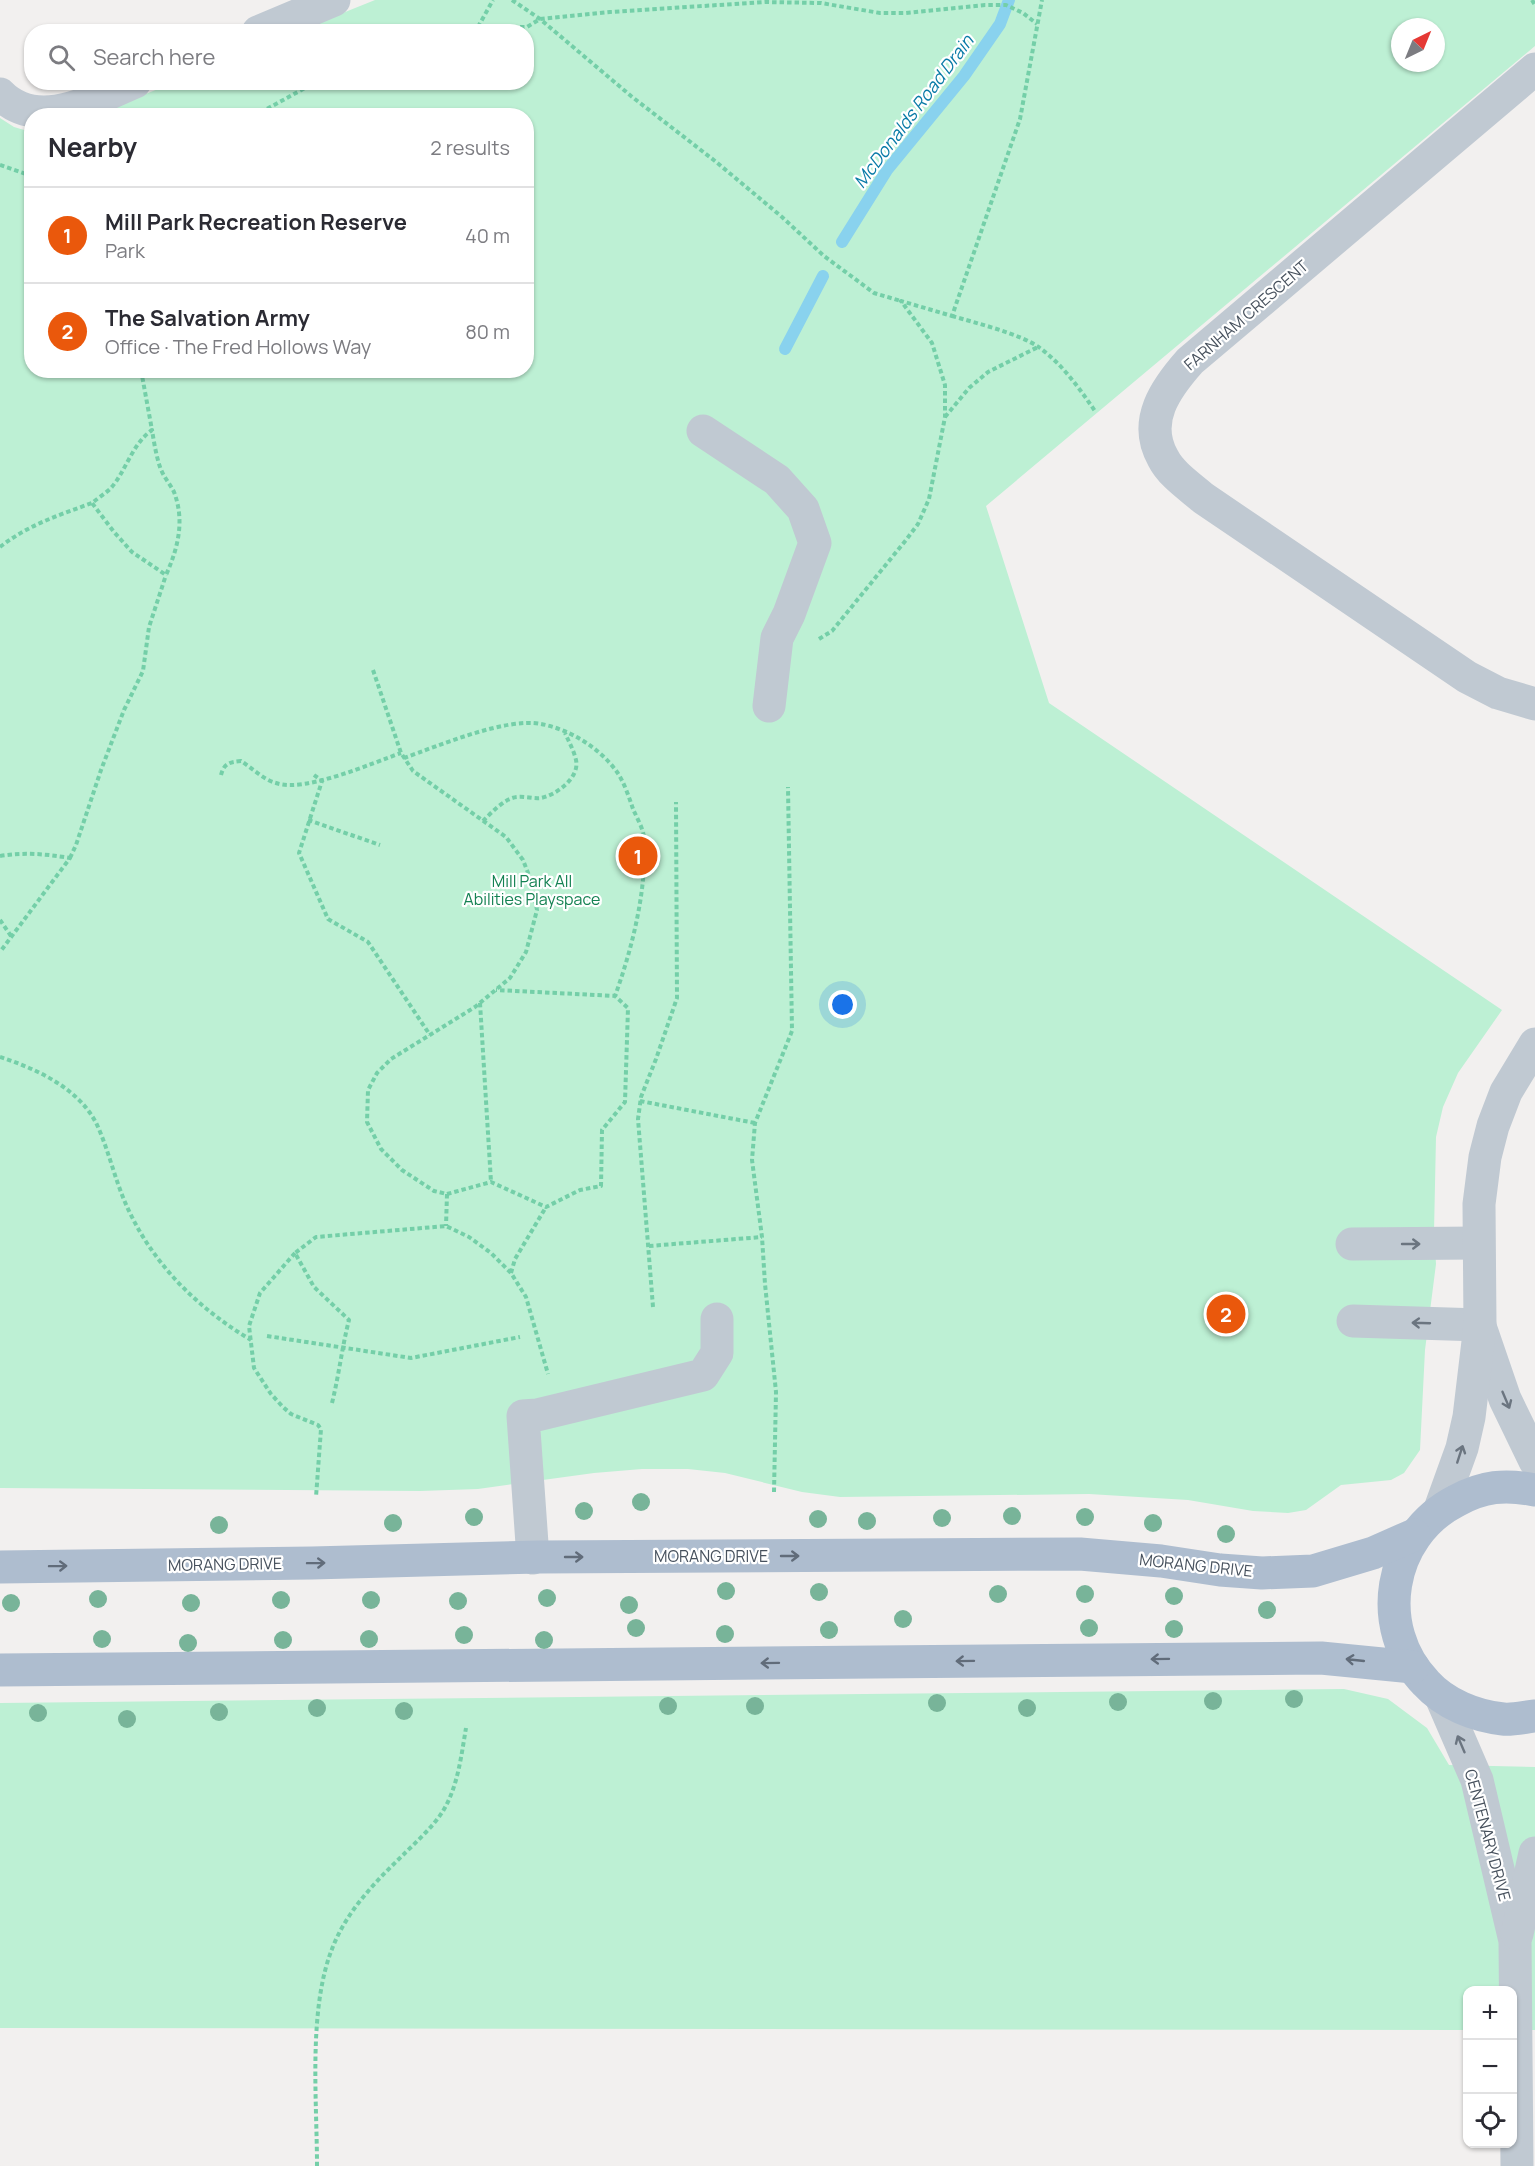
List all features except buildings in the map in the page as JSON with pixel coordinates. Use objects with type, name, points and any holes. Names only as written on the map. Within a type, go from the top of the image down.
[{"type":"main road","points":[[1535,1490],[1512,1486],[1474,1491],[1440,1509],[1414,1535],[1399,1566],[1393,1601],[1398,1635],[1413,1667],[1441,1696],[1472,1712],[1505,1719],[1535,1716]]},
{"type":"main road","name":"MORANG DRIVE","points":[[0,1567],[533,1558],[1080,1554],[1161,1561],[1220,1570],[1313,1571],[1373,1553],[1414,1535]]},
{"type":"main road","points":[[0,1670],[1321,1658],[1413,1667]]},
{"type":"street","points":[[277,24],[334,0]]},
{"type":"street","name":"FARNHAM CRESCENT","points":[[1535,69],[1190,361],[1172,382],[1160,402],[1155,418],[1155,436],[1163,458],[1178,476],[1203,498],[1467,677],[1498,693],[1535,704]]},
{"type":"street","points":[[73,108],[116,90]]},
{"type":"street","points":[[0,94],[15,106],[24,109]]},
{"type":"street","points":[[703,431],[777,480],[802,509],[815,543],[789,614],[777,638],[769,706]]},
{"type":"street","points":[[1440,1509],[1469,1417],[1480,1325],[1479,1204],[1485,1157],[1493,1126],[1506,1092],[1535,1044]]},
{"type":"street","points":[[1352,1244],[1478,1243]]},
{"type":"street","points":[[533,1558],[523,1416],[537,1415],[703,1375],[717,1353],[717,1319]]},
{"type":"street","points":[[1353,1321],[1480,1325]]},
{"type":"street","points":[[1480,1325],[1505,1399],[1535,1461]]},
{"type":"street","name":"CENTENARY DRIVE","points":[[1441,1696],[1477,1780],[1515,1941],[1516,2166]]},
{"type":"street","name":"CENTENARY DRIVE","points":[[1515,1941],[1535,1853]]},
{"type":"path","points":[[480,24],[493,0]]},
{"type":"path","points":[[512,0],[715,161],[782,216],[824,256],[874,293],[1006,333],[1039,347],[1072,378],[1095,411]]},
{"type":"path","points":[[952,316],[1020,119],[1042,0]]},
{"type":"path","points":[[1532,0],[1535,5]]},
{"type":"path","points":[[533,24],[540,20],[610,12],[765,2],[821,3],[880,13],[1006,5],[1023,13],[1037,24]]},
{"type":"path","points":[[269,108],[301,90]]},
{"type":"path","points":[[0,165],[24,173]]},
{"type":"path","points":[[816,641],[832,631],[918,524],[929,499],[945,417],[945,385],[932,343],[901,301]]},
{"type":"path","points":[[945,417],[969,388],[988,372],[1039,347]]},
{"type":"path","points":[[0,952],[70,858],[124,710],[142,671],[149,627],[180,536],[180,513],[174,492],[160,469],[142,378]]},
{"type":"path","points":[[0,547],[14,536],[55,515],[92,503],[111,487],[125,463],[152,430]]},
{"type":"path","points":[[92,503],[132,552],[166,575]]},
{"type":"path","points":[[373,670],[404,758],[413,771],[506,837],[523,860],[532,883],[537,910],[526,952],[510,978],[480,1003],[391,1059],[377,1073],[368,1090],[368,1122],[381,1149],[402,1170],[434,1191],[447,1194],[491,1182],[546,1207]]},
{"type":"path","points":[[404,758],[447,741],[511,724],[540,723],[591,746],[617,772],[644,837],[642,883],[629,957],[615,996]]},
{"type":"path","points":[[483,821],[502,804],[516,796],[538,799],[554,794],[567,783],[576,769],[576,760],[565,733]]},
{"type":"path","points":[[221,775],[228,763],[241,761],[275,783],[285,785],[322,781],[401,753]]},
{"type":"path","points":[[314,775],[322,781]]},
{"type":"path","points":[[322,781],[299,853],[328,919],[368,942],[430,1035]]},
{"type":"path","points":[[774,1492],[776,1392],[762,1237],[752,1160],[755,1123],[792,1031],[788,787]]},
{"type":"path","points":[[652,1307],[638,1119],[640,1101],[677,998],[676,802]]},
{"type":"path","points":[[308,820],[380,846]]},
{"type":"path","points":[[0,856],[21,853],[49,854],[70,858]]},
{"type":"path","points":[[0,920],[12,936]]},
{"type":"path","points":[[495,990],[615,996],[628,1008],[625,1102],[602,1130],[601,1186],[580,1190],[546,1207],[514,1259],[511,1274]]},
{"type":"path","points":[[480,1003],[491,1182]]},
{"type":"path","points":[[0,1057],[31,1067],[59,1084],[85,1107],[97,1125],[129,1212],[152,1251],[174,1280],[202,1306],[251,1340]]},
{"type":"path","points":[[640,1101],[755,1123]]},
{"type":"path","points":[[446,1226],[447,1194]]},
{"type":"path","points":[[316,1497],[321,1430],[306,1419],[291,1414],[270,1394],[254,1368],[249,1326],[260,1293],[295,1253],[316,1236],[446,1226],[469,1237],[491,1253],[511,1274],[526,1297],[551,1383]]},
{"type":"path","points":[[649,1246],[762,1237]]},
{"type":"path","points":[[295,1253],[314,1287],[348,1320],[342,1347],[339,1379],[332,1403]]},
{"type":"path","points":[[267,1336],[411,1358],[520,1337]]},
{"type":"path","points":[[317,2166],[317,2041],[320,1990],[332,1948],[354,1908],[442,1812],[458,1776],[466,1728]]},
{"type":"green space","name":"Mill Park All Abilities Playspace","points":[[375,0],[1535,0],[1535,46],[986,506],[1049,703],[1502,1010],[1458,1073],[1443,1107],[1436,1137],[1434,1232],[1436,1264],[1425,1350],[1420,1450],[1404,1473],[1391,1480],[1341,1485],[1306,1510],[1288,1513],[1253,1511],[1188,1500],[1089,1494],[840,1497],[802,1492],[725,1473],[688,1469],[642,1469],[594,1473],[478,1489],[420,1491],[0,1488],[0,118],[14,127],[24,130],[24,378],[534,378],[534,108],[110,108],[156,90],[534,90],[534,24],[315,24]]},
{"type":"green space","points":[[1344,1689],[1388,1699],[1427,1728],[1449,1765],[1535,1767],[1535,2030],[1517,2030],[1517,1986],[1463,1986],[1463,2030],[0,2028],[0,1703]]},
{"type":"waterway","name":"McDonalds Road Drain","points":[[842,242],[887,170],[964,76],[1000,24],[1009,0]]},
{"type":"waterway","name":"McDonalds Road Drain","points":[[785,349],[823,276]]},
{"type":"place","name":"Mill Park Recreation Reserve","points":[[638,856]]},
{"type":"place","name":"The Salvation Army","points":[[1226,1314]]}]
